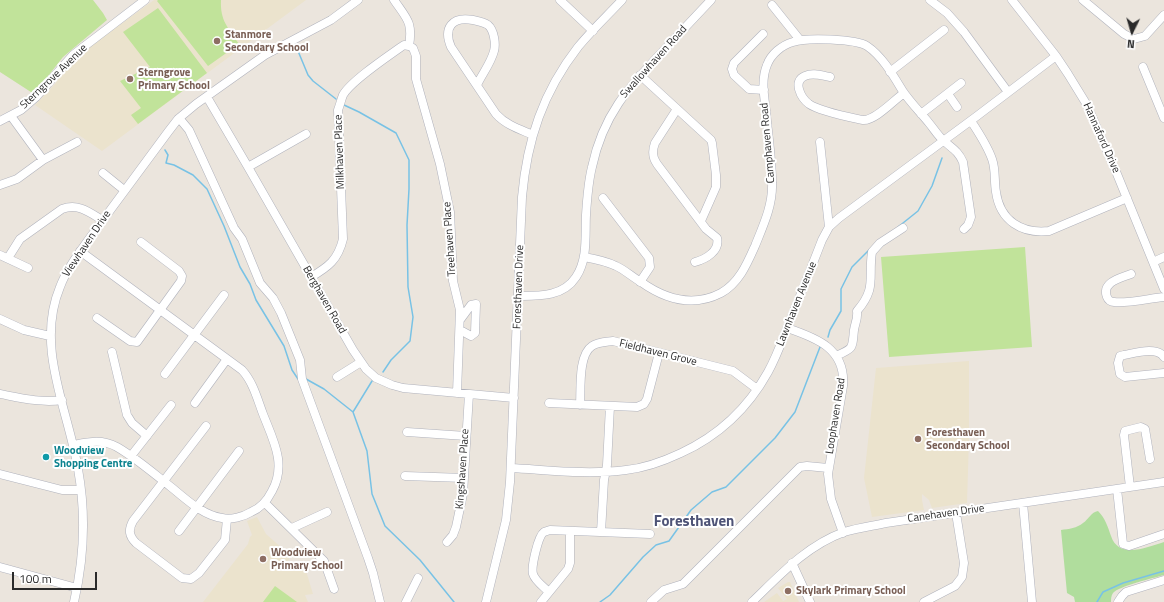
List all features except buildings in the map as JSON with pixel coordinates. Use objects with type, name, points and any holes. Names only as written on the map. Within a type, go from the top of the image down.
[{"type":"street","name":"Sterngrove Avenue","points":[[0,121],[21,110],[36,97],[73,55],[145,0]]},
{"type":"street","name":"Viewhaven Drive","points":[[74,602],[82,545],[82,508],[78,470],[55,372],[50,336],[52,313],[59,288],[68,270],[102,220],[179,118],[264,55],[326,23],[358,0]]},
{"type":"street","name":"Treehaven Place","points":[[394,0],[409,21],[411,31],[408,46],[413,48],[416,56],[416,79],[446,189],[451,223],[453,280],[460,310],[457,392]]},
{"type":"street","points":[[560,0],[593,31]]},
{"type":"street","name":"Foresthaven Drive","points":[[486,602],[506,520],[511,468],[523,190],[526,164],[532,135],[555,81],[574,54],[593,31],[622,0]]},
{"type":"street","name":"Swallowhaven Road","points":[[518,296],[544,296],[558,292],[575,279],[580,271],[584,257],[589,186],[597,147],[610,115],[640,75],[711,0]]},
{"type":"street","points":[[930,0],[946,13],[964,32],[1008,92]]},
{"type":"street","name":"Hannaford Drive","points":[[1012,0],[1056,56],[1087,105],[1164,289]]},
{"type":"street","points":[[1083,0],[1124,34],[1134,39],[1145,36],[1164,15]]},
{"type":"street","points":[[772,5],[800,40]]},
{"type":"street","points":[[477,85],[494,52],[495,45],[493,33],[490,27],[485,23],[469,19],[460,20],[450,26],[448,31],[449,42],[477,85],[500,118],[511,126],[532,135]]},
{"type":"street","points":[[890,72],[944,30]]},
{"type":"street","points":[[763,34],[734,63],[732,68],[734,75],[749,89],[764,90]]},
{"type":"street","name":"Camphaven Road","points":[[584,257],[614,265],[656,292],[676,300],[696,301],[706,299],[722,292],[732,285],[748,262],[766,218],[772,194],[772,172],[764,90],[765,71],[771,58],[782,47],[800,40],[852,41],[861,43],[873,51],[921,114],[943,141],[957,152],[963,162],[971,217],[968,225],[964,229]]},
{"type":"street","name":"Milkhaven Place","points":[[311,277],[321,271],[339,253],[342,239],[338,110],[340,102],[351,85],[401,46],[408,46]]},
{"type":"street","name":"Lawnhaven Avenue","points":[[511,468],[606,472],[627,470],[670,458],[688,450],[722,428],[746,404],[773,362],[822,240],[830,227],[839,218],[971,121],[1056,56]]},
{"type":"street","points":[[1143,67],[1164,118]]},
{"type":"street","points":[[830,77],[816,74],[803,77],[799,85],[799,91],[802,97],[810,104],[820,108],[863,120],[869,120],[904,93]]},
{"type":"street","points":[[640,75],[711,140],[716,175],[716,187],[701,221]]},
{"type":"street","points":[[921,114],[961,83]]},
{"type":"street","points":[[948,94],[957,107]]},
{"type":"street","name":"Berghaven Road","points":[[207,97],[366,369],[376,378],[403,388],[514,398]]},
{"type":"street","points":[[677,109],[655,143],[652,155],[657,164],[706,229],[716,236],[718,243],[717,247],[708,257],[695,262]]},
{"type":"street","points":[[11,116],[43,160]]},
{"type":"street","points":[[179,118],[189,130],[234,228],[242,239],[260,283],[273,298],[281,313],[300,360],[302,379],[368,558],[380,602]]},
{"type":"street","points":[[971,121],[992,158],[998,204],[1002,213],[1009,220],[1025,230],[1040,232],[1049,231],[1127,198]]},
{"type":"street","points":[[248,167],[306,134]]},
{"type":"street","points":[[0,185],[17,179],[43,160],[77,142]]},
{"type":"street","points":[[820,142],[830,227]]},
{"type":"street","points":[[103,173],[124,190]]},
{"type":"street","points":[[603,198],[649,258],[650,266],[640,282]]},
{"type":"street","points":[[8,258],[20,239],[62,209],[69,206],[80,207],[102,220]]},
{"type":"street","points":[[836,356],[851,348],[854,341],[854,330],[858,318],[857,311],[868,296],[870,289],[872,252],[880,243],[903,228]]},
{"type":"street","points":[[97,318],[130,341],[135,342],[139,340],[181,281],[182,274],[179,270],[141,242]]},
{"type":"street","points":[[73,445],[89,442],[105,442],[117,447],[132,456],[197,507],[213,516],[227,519],[247,515],[265,503],[278,479],[278,455],[250,380],[242,370],[80,252]]},
{"type":"street","points":[[0,255],[28,268]]},
{"type":"street","points":[[1153,262],[1164,257]]},
{"type":"street","points":[[1131,274],[1111,282],[1108,285],[1106,292],[1108,299],[1111,302],[1164,297]]},
{"type":"street","points":[[165,374],[224,295]]},
{"type":"street","points":[[460,320],[471,305],[476,304],[475,333],[471,336],[460,330]]},
{"type":"street","points":[[0,319],[24,330],[50,336]]},
{"type":"street","name":"Loophaven Road","points":[[787,328],[812,337],[828,348],[840,361],[844,376],[828,468],[828,482],[831,499],[842,533]]},
{"type":"street","name":"Fieldhaven Grove","points":[[580,405],[584,356],[589,348],[601,342],[613,341],[733,371],[757,389]]},
{"type":"street","points":[[1164,357],[1160,352],[1154,351],[1120,356],[1118,363],[1120,374],[1125,377],[1164,373]]},
{"type":"street","points":[[112,352],[127,415],[132,424],[147,436]]},
{"type":"street","points":[[549,403],[638,407],[644,404],[648,399],[659,353]]},
{"type":"street","points":[[195,403],[227,359]]},
{"type":"street","points":[[337,377],[361,362]]},
{"type":"street","points":[[0,394],[38,401],[62,400]]},
{"type":"street","name":"Kingshaven Place","points":[[447,542],[453,535],[460,514],[464,478],[469,394]]},
{"type":"street","points":[[132,456],[171,405]]},
{"type":"street","points":[[601,532],[610,406]]},
{"type":"street","points":[[206,426],[133,521],[130,527],[130,534],[131,538],[136,543],[182,578],[188,579],[195,577],[222,544],[226,536],[227,519]]},
{"type":"street","points":[[1130,487],[1124,435],[1126,430],[1141,428],[1145,429],[1150,459]]},
{"type":"street","points":[[407,432],[466,436]]},
{"type":"street","points":[[179,530],[239,451]]},
{"type":"street","points":[[651,602],[664,590],[683,584],[800,467],[807,466],[828,468]]},
{"type":"street","points":[[0,474],[62,490],[81,490]]},
{"type":"street","points":[[405,476],[464,478]]},
{"type":"street","name":"Canehaven Drive","points":[[752,602],[792,563],[819,544],[842,533],[886,523],[1164,482]]},
{"type":"street","points":[[1117,489],[1123,544],[1129,546],[1164,534]]},
{"type":"street","points":[[265,503],[324,560],[334,589]]},
{"type":"street","points":[[1023,503],[1032,602]]},
{"type":"street","points":[[292,528],[327,512]]},
{"type":"street","points":[[924,602],[955,586],[962,577],[964,563],[956,513]]},
{"type":"street","points":[[550,592],[532,572],[542,533],[546,531],[570,531],[650,534]]},
{"type":"street","points":[[541,602],[567,572],[569,567],[570,531]]},
{"type":"street","points":[[792,563],[810,602]]},
{"type":"street","points":[[0,567],[77,588]]},
{"type":"street","points":[[406,602],[418,578]]},
{"type":"street","points":[[1118,602],[1126,592],[1164,580]]},
{"type":"shaded area","name":"Sterngrove Primary School","points":[[154,0],[306,0],[102,151],[35,105],[55,84],[69,64],[84,51]]},
{"type":"shaded area","name":"Foresthaven Secondary School","points":[[969,361],[967,503],[932,508],[929,500],[922,494],[924,510],[872,517],[864,478],[876,368]]},
{"type":"shaded area","name":"Woodview Primary School","points":[[257,517],[266,534],[291,556],[288,561],[295,567],[298,564],[306,571],[313,594],[305,595],[308,602],[203,602],[248,544],[252,535],[247,521]]},
{"type":"shaded area","name":"Skylark Primary School","points":[[790,582],[799,602],[764,602],[777,593],[783,601],[787,599],[778,588]]},
{"type":"green space","points":[[0,0],[93,0],[107,20],[63,57],[34,94],[0,72]]},
{"type":"green space","points":[[221,0],[223,19],[239,44],[208,66],[157,1]]},
{"type":"green space","points":[[158,8],[207,73],[138,124],[131,115],[141,108],[120,81],[150,67],[123,32]]},
{"type":"green space","points":[[1025,247],[1032,347],[889,357],[881,257]]},
{"type":"green space","points":[[1098,511],[1115,543],[1120,548],[1127,550],[1142,549],[1164,542],[1164,575],[1117,590],[1112,594],[1111,602],[1075,602],[1074,597],[1067,593],[1061,530],[1078,526]]},
{"type":"green space","points":[[275,586],[297,602],[263,602]]},
{"type":"waterway","points":[[298,51],[308,75],[313,81],[336,99]]},
{"type":"waterway","points":[[344,105],[396,133],[409,160],[407,225],[408,287],[413,317],[410,341],[391,360],[383,372]]},
{"type":"waterway","points":[[165,150],[168,155],[166,163],[174,165],[193,175],[207,189],[224,226],[240,267],[250,284],[256,300],[284,346],[292,370],[298,379],[300,379]]},
{"type":"waterway","points":[[898,227],[918,211],[932,186],[942,158]]},
{"type":"waterway","points":[[828,337],[830,330],[841,311],[841,289],[852,267],[869,250]]},
{"type":"waterway","points":[[600,602],[610,595],[643,557],[656,545],[669,541],[691,510],[712,492],[726,487],[775,438],[795,412],[820,347]]},
{"type":"waterway","points":[[306,379],[324,389],[353,412]]},
{"type":"waterway","points":[[372,381],[353,412],[367,451],[372,494],[385,526],[420,560],[454,602]]},
{"type":"waterway","points":[[1097,602],[1103,592],[1123,583],[1164,571]]},
{"type":"place","name":"Stanmore Secondary School","points":[[217,41]]},
{"type":"place","name":"Sterngrove Primary School","points":[[130,79]]},
{"type":"place","name":"Foresthaven Secondary School","points":[[918,439]]},
{"type":"place","name":"Woodview Shopping Centre","points":[[46,457]]},
{"type":"place","name":"Woodview Primary School","points":[[263,559]]},
{"type":"place","name":"Skylark Primary School","points":[[788,591]]},
{"type":"district","name":"Foresthaven","points":[[694,522]]}]
